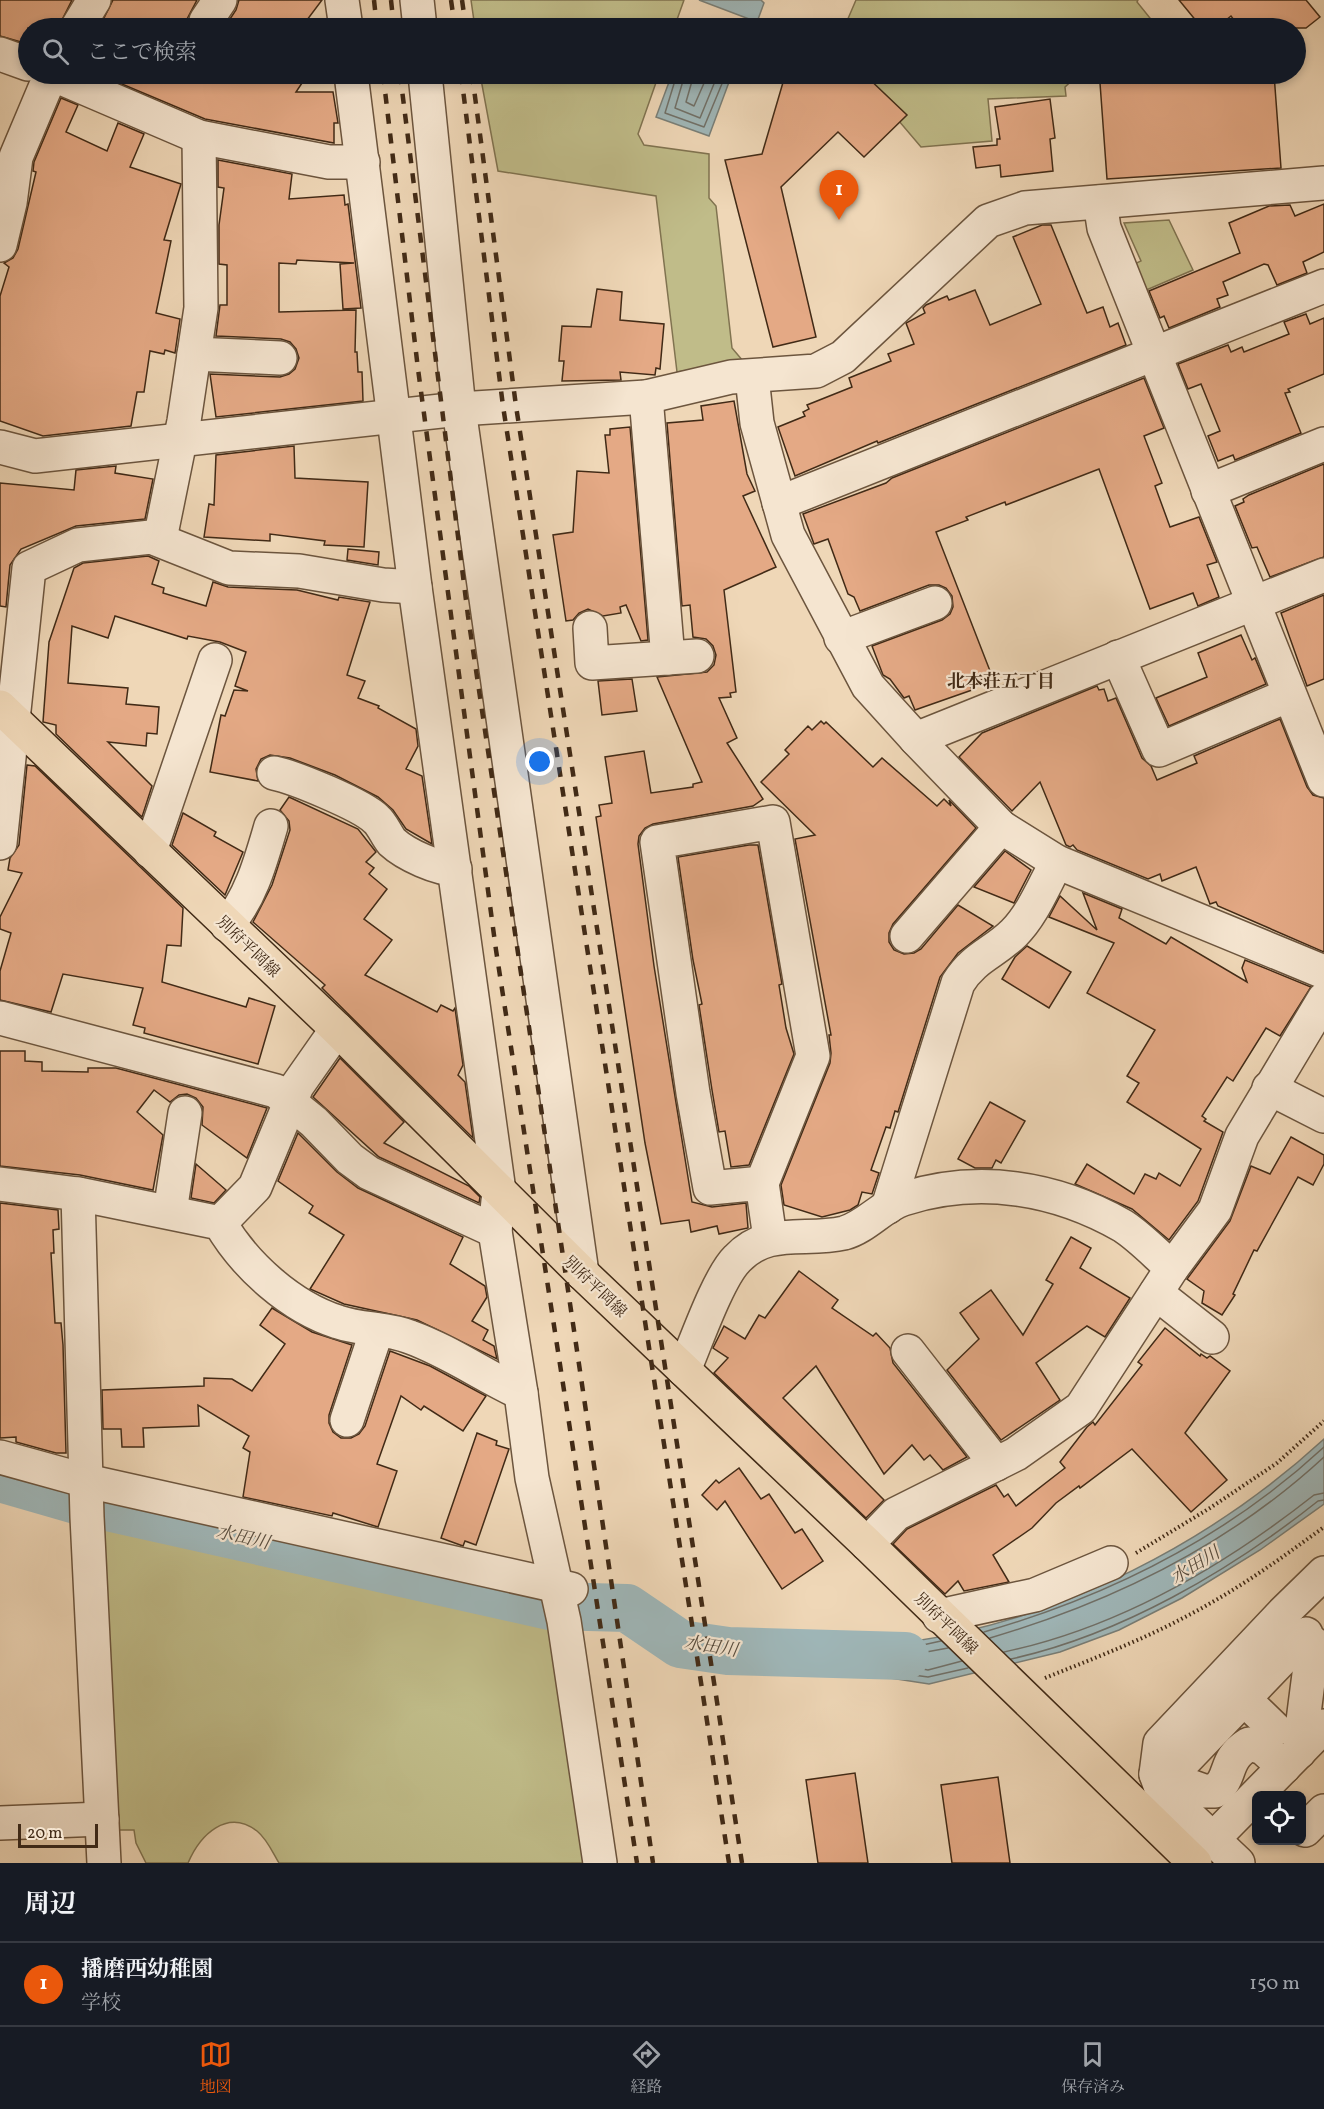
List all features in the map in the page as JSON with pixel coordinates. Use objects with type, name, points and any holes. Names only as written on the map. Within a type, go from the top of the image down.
[{"type":"main road","name":"別府平岡線","points":[[7,714],[337,1029],[582,1273],[1017,1690],[1204,1851]]},
{"type":"street","points":[[83,18],[94,0]]},
{"type":"street","points":[[342,0],[345,18]]},
{"type":"street","points":[[417,0],[419,18]]},
{"type":"street","points":[[0,54],[18,60]]},
{"type":"street","points":[[1,234],[16,157],[47,84]]},
{"type":"street","points":[[74,84],[199,137],[329,162],[363,162]]},
{"type":"street","points":[[352,84],[415,587],[499,1191],[495,1231],[532,1478],[562,1597],[600,1863]]},
{"type":"street","points":[[426,84],[459,409],[582,1273]]},
{"type":"street","points":[[160,539],[180,441],[201,308],[199,137]]},
{"type":"street","points":[[0,447],[35,456],[459,409],[646,397],[704,382],[816,371],[843,357],[988,221],[1024,208],[1324,183]]},
{"type":"street","points":[[1100,202],[1104,228],[1324,780]]},
{"type":"street","points":[[779,502],[1324,286]]},
{"type":"street","points":[[194,354],[280,358]]},
{"type":"street","points":[[752,377],[757,423],[788,535],[868,686],[916,739],[1001,827],[1058,862],[1324,972]]},
{"type":"street","points":[[590,628],[592,663],[682,657],[646,397]]},
{"type":"street","points":[[1208,491],[1324,444]]},
{"type":"street","points":[[0,843],[7,714],[29,568],[78,545],[151,537],[209,562],[229,568],[299,571],[383,585],[415,587]]},
{"type":"street","points":[[916,739],[1324,575]]},
{"type":"street","points":[[841,638],[935,603]]},
{"type":"street","points":[[1118,657],[1159,750],[1289,695]]},
{"type":"street","points":[[150,851],[215,660]]},
{"type":"street","points":[[295,771],[376,818],[393,842],[440,869],[456,869]]},
{"type":"street","points":[[762,1183],[710,1188],[693,1093],[657,842],[773,822],[813,1056],[762,1183],[770,1238]]},
{"type":"street","points":[[227,925],[239,912],[271,826]]},
{"type":"street","points":[[907,936],[1001,827]]},
{"type":"street","points":[[888,1207],[958,983],[976,959],[1012,935],[1023,923],[1058,862]]},
{"type":"street","points":[[867,1544],[896,1514],[1016,1454],[1082,1408],[1164,1280],[1215,1210],[1242,1136],[1324,999]]},
{"type":"street","points":[[0,1018],[276,1091],[289,1104],[314,1122],[350,1159],[369,1173],[495,1231]]},
{"type":"street","points":[[220,1223],[255,1187],[297,1086],[337,1029]]},
{"type":"street","points":[[1269,1088],[1324,1116]]},
{"type":"street","points":[[170,1212],[185,1113]]},
{"type":"street","points":[[0,1184],[78,1194],[220,1223],[251,1263],[305,1307],[339,1323],[407,1335],[431,1345],[521,1393]]},
{"type":"street","points":[[684,1370],[727,1272],[752,1246],[770,1238],[833,1235],[850,1231],[902,1200],[942,1190],[991,1185],[1039,1191],[1081,1206],[1124,1227],[1164,1280],[1212,1337]]},
{"type":"street","points":[[78,1194],[87,1517],[104,1863]]},
{"type":"street","points":[[347,1420],[377,1330]]},
{"type":"street","points":[[908,1351],[996,1464]]},
{"type":"street","points":[[0,1457],[87,1481],[562,1597]]},
{"type":"street","points":[[949,1625],[1035,1595],[1111,1563]]},
{"type":"street","points":[[1278,1776],[1294,1693],[1321,1581]]},
{"type":"street","points":[[1156,1774],[1185,1760],[1307,1635]]},
{"type":"street","points":[[1238,1863],[1204,1851],[1162,1791],[1156,1774],[1160,1743],[1169,1731],[1307,1635]]},
{"type":"street","points":[[1244,1699],[1275,1728]]},
{"type":"street","points":[[1204,1851],[1324,1726]]},
{"type":"street","points":[[1156,1774],[1204,1791],[1215,1791],[1223,1784],[1234,1753],[1249,1744],[1263,1748],[1278,1776]]},
{"type":"street","points":[[1306,1829],[1324,1810]]},
{"type":"street","points":[[0,1822],[102,1819]]},
{"type":"path","points":[[1111,1563],[1134,1555],[1210,1508],[1277,1463],[1324,1421]]},
{"type":"path","points":[[1017,1690],[1119,1648],[1185,1617],[1258,1575],[1324,1527]]},
{"type":"shaded area","points":[[471,0],[684,0],[678,18],[474,18]]},
{"type":"shaded area","points":[[856,0],[1138,0],[1137,2],[1150,18],[848,18]]},
{"type":"shaded area","points":[[482,84],[656,84],[638,134],[644,145],[709,154],[709,198],[716,206],[732,348],[743,361],[677,372],[656,196],[498,171]]},
{"type":"shaded area","points":[[867,84],[1068,84],[1065,87],[1066,96],[988,99],[992,141],[921,147]]},
{"type":"shaded area","points":[[1169,220],[1193,270],[1144,291],[1130,266],[1141,261],[1124,223]]},
{"type":"shaded area","points":[[102,1516],[380,1578],[550,1612],[589,1863],[279,1863],[261,1834],[246,1825],[235,1822],[216,1828],[207,1835],[188,1863],[146,1863],[136,1843],[134,1830],[113,1830]]},
{"type":"water","points":[[699,0],[761,0],[764,3],[758,18],[746,18]]},
{"type":"water","points":[[668,84],[728,84],[709,136],[656,117]]},
{"type":"water","points":[[1324,1439],[1324,1504],[1260,1550],[1182,1598],[1119,1630],[1060,1652],[929,1684],[858,1673],[832,1644],[900,1643],[966,1631],[1023,1615],[1078,1595],[1132,1571],[1184,1543],[1233,1511]]},
{"type":"building","points":[[0,0],[72,0],[63,18],[18,18],[18,41],[0,36]]},
{"type":"building","points":[[113,0],[197,0],[188,18],[104,18]]},
{"type":"building","points":[[239,0],[322,0],[308,18],[231,18]]},
{"type":"building","points":[[1179,0],[1306,0],[1320,17],[1306,28],[1306,18],[1232,18],[1231,16],[1228,18],[1194,18]]},
{"type":"building","points":[[122,84],[301,84],[296,92],[333,92],[338,123],[334,123],[334,143],[205,119]]},
{"type":"building","points":[[783,84],[874,84],[907,115],[864,157],[838,132],[781,187],[816,337],[773,347],[725,160],[762,154]]},
{"type":"building","points":[[1100,84],[1275,84],[1281,168],[1107,179]]},
{"type":"building","points":[[61,98],[78,105],[66,132],[107,151],[118,123],[144,134],[130,167],[181,184],[164,240],[171,241],[156,313],[180,319],[175,353],[165,350],[164,354],[150,351],[144,392],[137,392],[131,426],[43,436],[0,421],[0,296],[9,267],[4,263],[13,258],[18,249],[36,172],[33,171],[34,162]]},
{"type":"building","points":[[1050,99],[1055,138],[1050,139],[1053,171],[1001,177],[1000,165],[976,168],[973,147],[997,145],[997,139],[1000,139],[995,107]]},
{"type":"building","points":[[218,160],[292,174],[289,199],[344,195],[345,205],[348,204],[361,308],[343,309],[340,264],[354,263],[297,260],[296,264],[279,263],[279,312],[356,310],[355,352],[357,352],[358,372],[362,372],[363,401],[216,417],[210,374],[280,377],[295,369],[299,358],[290,342],[281,339],[216,336],[220,305],[227,305],[227,265],[219,264],[219,225],[224,188],[218,187]]},
{"type":"building","points":[[1324,204],[1324,252],[1303,262],[1307,273],[1277,285],[1268,265],[1264,264],[1223,282],[1228,295],[1217,299],[1220,307],[1169,328],[1164,316],[1160,318],[1149,291],[1240,253],[1229,223],[1269,206],[1290,205],[1295,216]]},
{"type":"building","points":[[1042,225],[1051,225],[1087,313],[1103,307],[1110,327],[1118,323],[1126,345],[878,443],[877,441],[795,476],[778,427],[805,416],[803,412],[809,409],[807,405],[852,387],[849,378],[891,361],[888,354],[914,344],[906,323],[925,313],[923,308],[926,305],[947,296],[949,300],[975,290],[990,325],[1041,304],[1013,237]]},
{"type":"building","points":[[597,289],[622,292],[620,320],[664,324],[660,369],[656,368],[655,375],[620,372],[621,380],[562,381],[564,361],[559,361],[562,326],[591,327]]},
{"type":"building","points":[[1306,314],[1310,324],[1324,318],[1324,374],[1288,389],[1290,392],[1285,393],[1301,433],[1235,460],[1233,455],[1218,461],[1208,436],[1220,431],[1201,384],[1188,389],[1178,364],[1228,345],[1231,352],[1242,347],[1244,352],[1289,334],[1284,322]]},
{"type":"building","points":[[1144,378],[1164,428],[1144,436],[1162,483],[1155,486],[1170,527],[1199,517],[1217,562],[1207,565],[1219,597],[1198,606],[1193,593],[1150,609],[1099,469],[1006,505],[1005,502],[936,532],[992,676],[969,684],[972,690],[915,710],[909,696],[904,698],[890,679],[883,675],[872,646],[942,620],[950,614],[953,607],[952,596],[946,588],[929,585],[860,611],[854,597],[848,594],[828,539],[814,544],[803,514],[886,483],[892,478]]},
{"type":"building","points":[[734,401],[747,474],[755,491],[743,496],[776,567],[724,590],[736,692],[730,693],[731,697],[719,698],[737,738],[727,743],[763,799],[753,806],[653,824],[645,828],[639,836],[638,844],[654,966],[692,1202],[712,1207],[746,1203],[748,1228],[719,1234],[717,1226],[691,1232],[689,1220],[661,1224],[645,1143],[596,817],[601,816],[599,805],[612,803],[605,757],[644,751],[651,793],[693,787],[693,784],[702,782],[657,677],[707,672],[714,665],[716,655],[713,646],[706,639],[693,637],[690,605],[682,606],[667,423],[703,420],[701,406]]},
{"type":"building","points":[[630,427],[648,640],[641,641],[626,605],[620,607],[621,613],[603,616],[588,609],[579,613],[573,620],[566,621],[553,535],[573,532],[577,471],[609,473],[605,435],[610,435],[610,429]]},
{"type":"building","points":[[294,446],[295,478],[368,482],[364,547],[324,545],[325,541],[270,534],[270,541],[204,537],[209,504],[214,505],[216,455]]},
{"type":"building","points":[[1324,464],[1324,557],[1270,577],[1257,547],[1252,548],[1235,506],[1244,502],[1243,499],[1249,495]]},
{"type":"building","points":[[116,466],[115,473],[153,479],[145,519],[76,526],[21,549],[10,565],[6,607],[0,606],[0,483],[74,490],[76,470]]},
{"type":"building","points":[[348,549],[379,552],[378,565],[347,560]]},
{"type":"building","points":[[148,556],[159,561],[152,584],[164,588],[163,593],[206,606],[213,582],[228,587],[297,590],[338,600],[339,597],[370,602],[347,675],[365,681],[358,698],[379,706],[378,708],[416,729],[418,746],[406,769],[422,776],[432,844],[406,829],[393,810],[378,797],[335,775],[290,758],[270,755],[261,759],[256,769],[258,781],[210,772],[221,715],[225,716],[234,690],[248,691],[235,686],[246,652],[220,642],[188,636],[187,639],[115,616],[108,638],[72,626],[68,683],[128,688],[126,704],[159,707],[157,734],[147,733],[146,746],[108,742],[152,786],[142,817],[56,734],[56,725],[43,722],[49,642],[74,568],[83,563]]},
{"type":"building","points":[[1324,595],[1324,679],[1307,686],[1281,613]]},
{"type":"building","points":[[1241,635],[1252,660],[1255,658],[1266,684],[1169,726],[1156,698],[1207,677],[1198,653]]},
{"type":"building","points":[[632,679],[637,711],[602,715],[598,681]]},
{"type":"building","points":[[1097,686],[1099,690],[1104,689],[1108,701],[1116,698],[1142,758],[1151,766],[1157,780],[1197,763],[1194,756],[1280,719],[1307,787],[1313,795],[1324,798],[1324,952],[1218,906],[1216,902],[1210,904],[1196,867],[1162,881],[1160,874],[1148,879],[1077,850],[1073,845],[1070,847],[1066,845],[1040,782],[1012,811],[959,757],[982,733]]},
{"type":"building","points":[[821,721],[824,724],[826,722],[873,767],[882,758],[937,806],[944,799],[951,806],[949,800],[976,828],[893,924],[889,933],[889,942],[894,950],[904,954],[914,953],[921,949],[958,905],[993,926],[958,953],[940,977],[898,1112],[895,1111],[890,1128],[886,1127],[871,1170],[879,1173],[872,1194],[862,1192],[858,1205],[850,1210],[822,1217],[784,1205],[781,1185],[830,1063],[831,1053],[829,1035],[831,1035],[795,839],[815,835],[761,782],[789,754],[785,750],[808,726],[812,730]]},
{"type":"building","points":[[27,765],[35,766],[183,908],[181,946],[167,945],[162,982],[246,1007],[249,998],[275,1006],[258,1064],[144,1033],[145,1028],[133,1025],[143,988],[63,974],[51,1012],[0,1000],[0,971],[11,933],[0,929],[0,917],[22,873],[8,870],[10,858],[19,845]]},
{"type":"building","points":[[289,797],[358,829],[376,852],[366,862],[374,868],[369,874],[387,889],[364,919],[392,940],[365,975],[437,1012],[441,1005],[453,1011],[455,1008],[463,1065],[458,1075],[465,1082],[473,1138],[322,988],[325,985],[253,922],[272,885],[290,830],[289,821],[280,810]]},
{"type":"building","points":[[183,813],[216,832],[214,836],[243,852],[225,895],[172,845]]},
{"type":"building","points":[[758,845],[782,984],[779,985],[786,1028],[794,1054],[749,1165],[731,1167],[725,1131],[719,1132],[699,1005],[702,1004],[678,857]]},
{"type":"building","points":[[1005,851],[1031,870],[1014,903],[974,887]]},
{"type":"building","points":[[1083,893],[1122,909],[1119,918],[1166,944],[1171,937],[1247,982],[1242,968],[1245,960],[1311,987],[1280,1036],[1266,1028],[1233,1081],[1227,1077],[1202,1116],[1206,1119],[1204,1121],[1223,1132],[1198,1201],[1169,1240],[1132,1209],[1075,1184],[1087,1164],[1134,1194],[1145,1174],[1156,1179],[1159,1173],[1180,1186],[1201,1149],[1127,1102],[1139,1083],[1127,1076],[1155,1030],[1087,993],[1114,943],[1049,917],[1060,896],[1097,930]]},
{"type":"building","points":[[1027,946],[1071,972],[1049,1008],[1002,979],[1015,957]]},
{"type":"building","points":[[0,1051],[25,1051],[25,1061],[42,1062],[42,1071],[88,1072],[88,1068],[116,1068],[267,1108],[247,1158],[202,1125],[203,1107],[196,1098],[187,1094],[179,1095],[170,1102],[154,1090],[137,1112],[163,1135],[153,1190],[80,1175],[0,1166]]},
{"type":"building","points":[[340,1058],[404,1122],[384,1143],[469,1186],[480,1197],[479,1203],[379,1157],[313,1097]]},
{"type":"building","points":[[990,1102],[1025,1121],[1001,1163],[996,1160],[992,1168],[975,1168],[958,1159]]},
{"type":"building","points":[[298,1133],[337,1172],[358,1188],[463,1237],[450,1264],[485,1286],[487,1297],[472,1321],[488,1330],[483,1340],[494,1346],[497,1359],[417,1320],[344,1304],[310,1289],[344,1235],[309,1213],[313,1206],[278,1181]]},
{"type":"building","points":[[1291,1137],[1324,1155],[1324,1164],[1313,1185],[1298,1177],[1257,1251],[1254,1250],[1233,1294],[1235,1295],[1222,1315],[1202,1303],[1204,1291],[1187,1279],[1230,1221],[1251,1166],[1270,1174]]},
{"type":"building","points":[[196,1164],[226,1190],[214,1203],[191,1198]]},
{"type":"building","points":[[0,1203],[58,1210],[59,1229],[53,1230],[54,1253],[51,1253],[55,1323],[61,1323],[63,1345],[66,1453],[56,1453],[16,1442],[16,1437],[0,1438]]},
{"type":"building","points":[[1071,1237],[1091,1248],[1080,1268],[1130,1298],[1105,1337],[1087,1326],[1036,1363],[1060,1400],[1001,1440],[947,1370],[979,1339],[960,1313],[991,1290],[1023,1335],[1053,1284],[1046,1280]]},
{"type":"building","points":[[799,1271],[838,1300],[832,1308],[873,1336],[876,1333],[890,1348],[893,1363],[967,1457],[943,1470],[930,1455],[924,1460],[912,1445],[884,1474],[816,1366],[783,1398],[884,1500],[866,1518],[714,1373],[728,1358],[713,1348],[724,1326],[745,1339],[759,1315],[765,1318]]},
{"type":"building","points":[[272,1308],[312,1332],[352,1345],[329,1415],[329,1423],[333,1432],[341,1438],[351,1438],[359,1434],[365,1426],[390,1351],[430,1366],[486,1396],[463,1431],[424,1406],[421,1410],[401,1396],[377,1464],[397,1471],[378,1527],[333,1513],[332,1516],[243,1497],[250,1452],[243,1448],[249,1436],[198,1405],[199,1426],[143,1428],[144,1447],[122,1447],[121,1429],[103,1429],[102,1390],[204,1386],[204,1378],[232,1379],[252,1391],[285,1344],[260,1325]]},
{"type":"building","points":[[1165,1328],[1200,1356],[1201,1354],[1207,1358],[1210,1356],[1230,1371],[1185,1433],[1227,1480],[1191,1512],[1132,1449],[1056,1503],[1032,1528],[993,1555],[1009,1582],[964,1591],[958,1581],[945,1594],[893,1544],[907,1529],[996,1485],[1004,1497],[1008,1494],[1016,1506],[1065,1468],[1060,1462],[1087,1427],[1093,1422],[1095,1425],[1142,1365],[1138,1362]]},
{"type":"building","points":[[477,1433],[497,1441],[496,1445],[509,1449],[476,1545],[465,1541],[463,1546],[441,1538]]},
{"type":"building","points":[[739,1468],[761,1499],[769,1494],[795,1533],[802,1529],[823,1561],[782,1589],[725,1501],[717,1510],[702,1495],[716,1480],[719,1483]]},
{"type":"building","points":[[855,1773],[868,1863],[818,1863],[806,1780]]},
{"type":"building","points":[[998,1777],[1010,1863],[952,1863],[941,1785]]},
{"type":"waterway","name":"水田川","points":[[0,1478],[76,1500],[550,1606],[627,1608],[680,1644],[728,1651],[905,1656]]},
{"type":"railway","points":[[374,0],[376,18]]},
{"type":"railway","points":[[391,0],[393,18]]},
{"type":"railway","points":[[451,0],[454,18]]},
{"type":"railway","points":[[462,0],[465,18]]},
{"type":"railway","points":[[384,84],[418,369],[496,950],[637,1863]]},
{"type":"railway","points":[[401,84],[468,616],[653,1863]]},
{"type":"railway","points":[[462,84],[503,406],[729,1863]]},
{"type":"railway","points":[[473,84],[516,406],[742,1863]]},
{"type":"place","name":"播磨西幼稚園","points":[[839,220]]},
{"type":"district","name":"北本荘五丁目","points":[[1001,681]]}]
